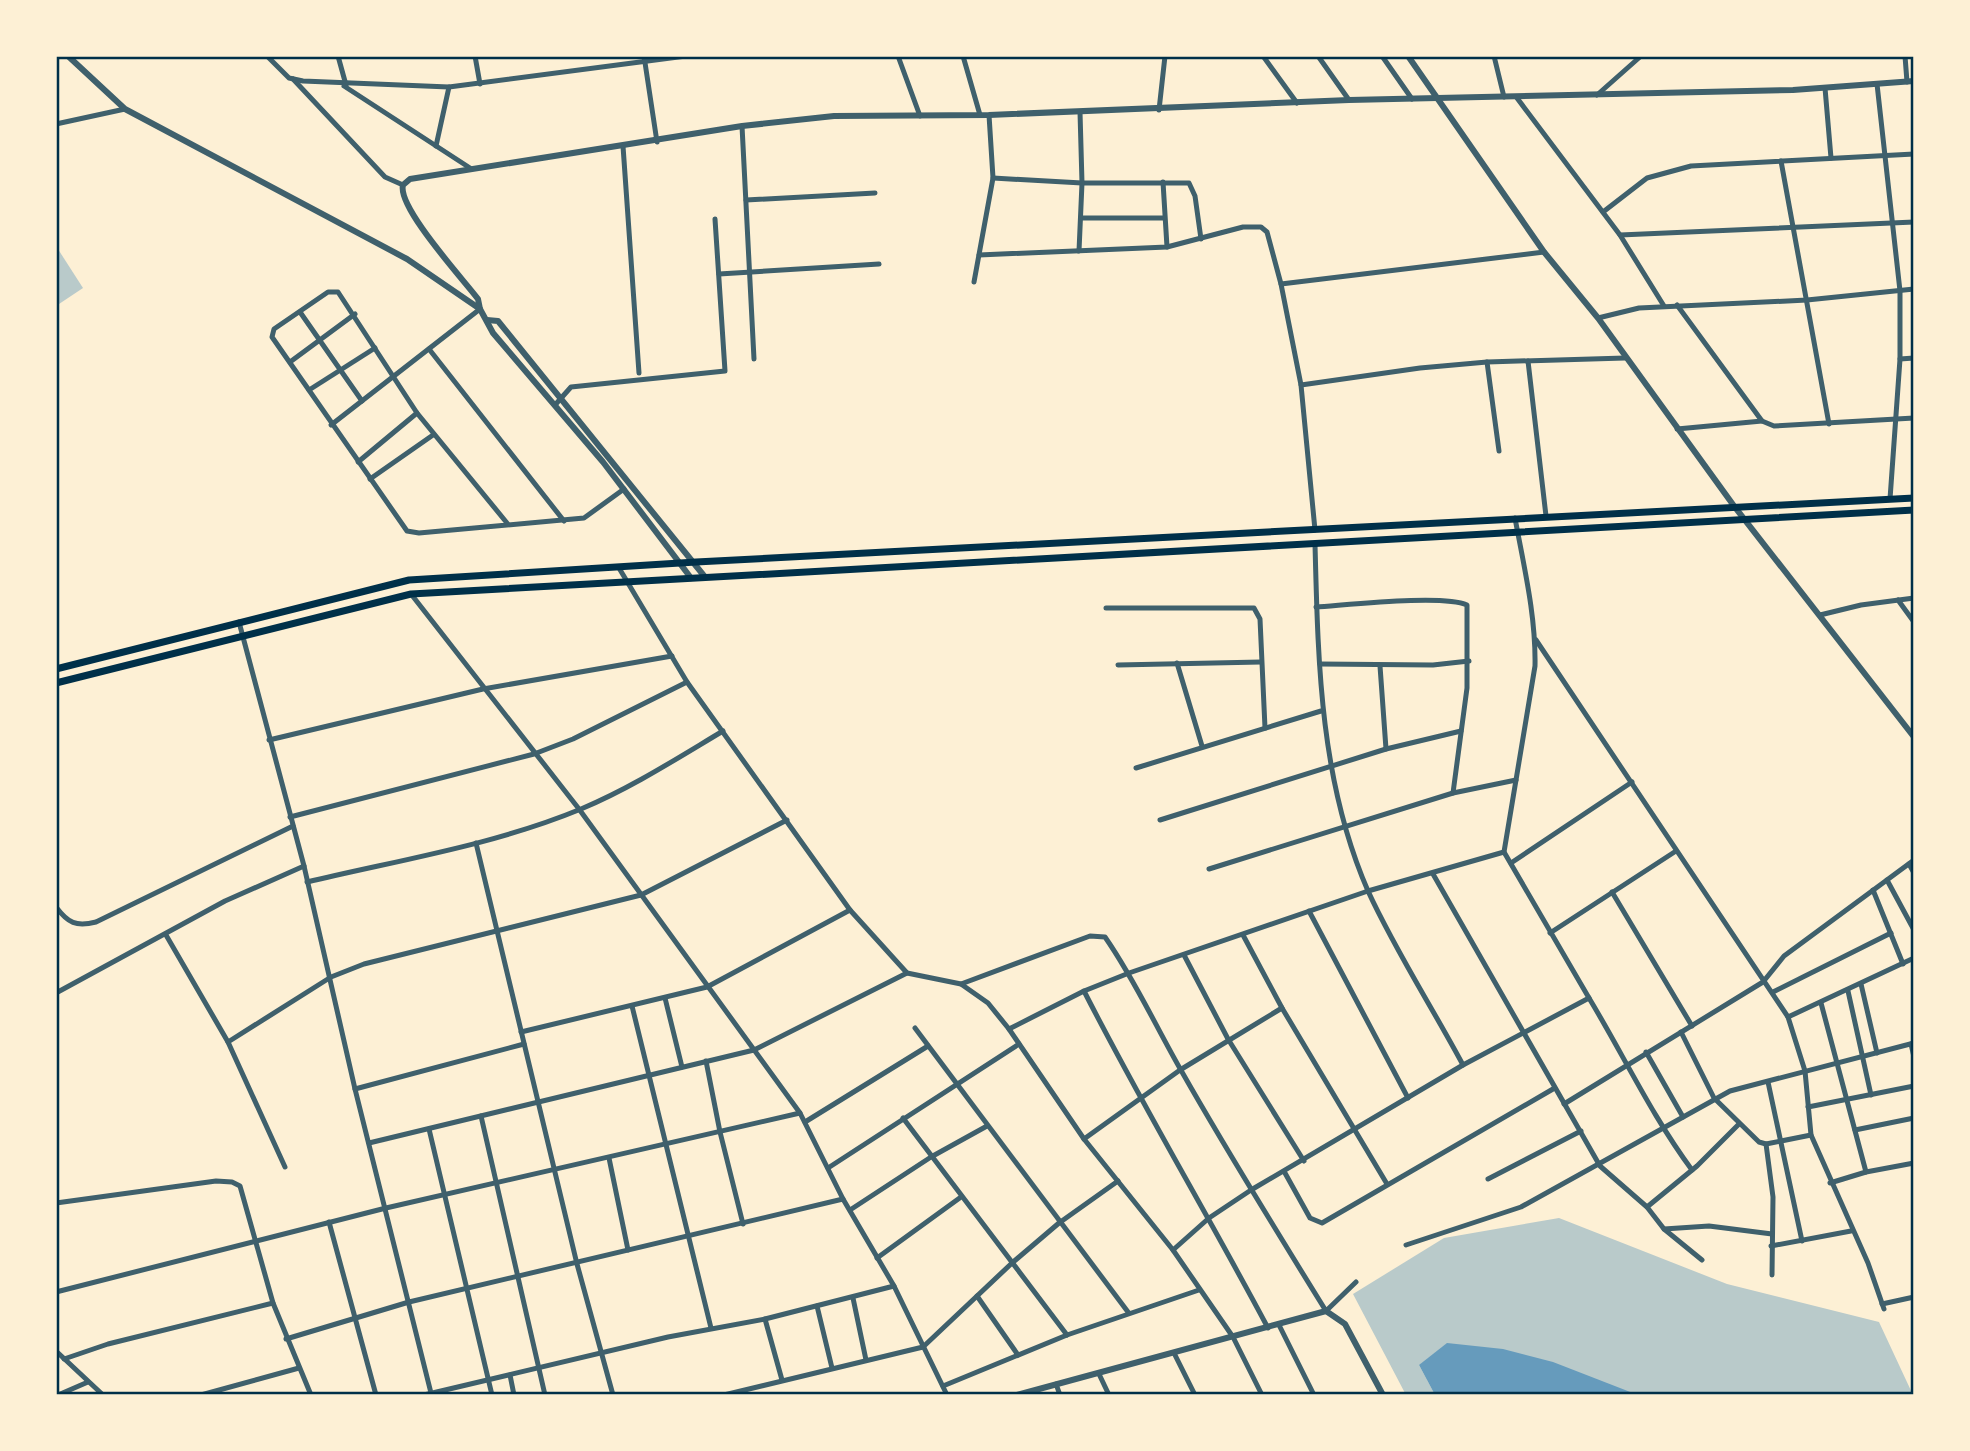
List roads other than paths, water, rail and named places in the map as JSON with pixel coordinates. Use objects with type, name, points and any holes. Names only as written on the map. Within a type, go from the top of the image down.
[{"type":"main road","points":[[56,669],[409,580],[696,562],[1914,498]]},
{"type":"main road","points":[[56,683],[411,594],[1914,510]]},
{"type":"street","points":[[267,56],[385,177],[403,185]]},
{"type":"street","points":[[338,56],[344,84],[470,168]]},
{"type":"street","points":[[475,56],[480,84]]},
{"type":"street","points":[[292,79],[344,84],[449,87],[644,59],[686,56]]},
{"type":"street","points":[[898,56],[920,117]]},
{"type":"street","points":[[963,56],[980,115]]},
{"type":"street","points":[[1159,110],[1166,56]]},
{"type":"street","points":[[1263,56],[1297,103]]},
{"type":"street","points":[[1318,56],[1349,100]]},
{"type":"street","points":[[1382,56],[1412,99]]},
{"type":"street","points":[[1408,56],[1545,251],[1598,318],[1734,506],[1914,737]]},
{"type":"street","points":[[1494,56],[1504,98]]},
{"type":"street","points":[[1597,95],[1641,56]]},
{"type":"street","points":[[403,185],[417,176],[657,142],[742,126],[834,116],[989,116],[1349,100],[1517,98],[1825,88],[1911,81],[1905,56]]},
{"type":"street","points":[[70,57],[125,109],[407,259],[480,309]]},
{"type":"street","points":[[644,59],[657,142]]},
{"type":"street","points":[[1877,84],[1900,291],[1900,359],[1890,499]]},
{"type":"street","points":[[436,146],[449,87]]},
{"type":"street","points":[[1825,88],[1831,158]]},
{"type":"street","points":[[1517,98],[1620,235],[1664,306]]},
{"type":"street","points":[[56,124],[125,109]]},
{"type":"street","points":[[1079,251],[1082,183],[1080,112]]},
{"type":"street","points":[[974,282],[993,178],[989,116]]},
{"type":"street","points":[[742,126],[754,359]]},
{"type":"street","points":[[623,146],[639,373]]},
{"type":"street","points":[[1602,212],[1647,178],[1691,166],[1914,154]]},
{"type":"street","points":[[1781,161],[1829,424]]},
{"type":"street","points":[[993,178],[1082,183],[1181,181],[1193,187],[1200,239]]},
{"type":"street","points":[[1163,182],[1167,247]]},
{"type":"street","points":[[403,185],[403,198],[478,299],[480,309],[493,333],[624,489],[691,578]]},
{"type":"street","points":[[746,200],[876,192]]},
{"type":"street","points":[[1081,218],[1164,218]]},
{"type":"street","points":[[555,405],[571,387],[726,371],[715,219]]},
{"type":"street","points":[[1620,235],[1914,222]]},
{"type":"street","points":[[979,255],[1167,247],[1243,227],[1261,227],[1267,232],[1281,284],[1301,385],[1315,530]]},
{"type":"street","points":[[1281,284],[1545,251]]},
{"type":"street","points":[[719,275],[879,264]]},
{"type":"street","points":[[1598,318],[1639,308],[1807,300],[1914,289]]},
{"type":"street","points":[[506,523],[416,413],[341,295],[333,290],[271,333],[331,425],[407,531],[419,533],[506,523],[564,521],[590,516],[624,489]]},
{"type":"street","points":[[1677,305],[1762,421]]},
{"type":"street","points":[[331,425],[480,309]]},
{"type":"street","points":[[300,312],[362,401]]},
{"type":"street","points":[[290,362],[355,314]]},
{"type":"street","points":[[487,320],[498,321],[640,492],[705,577]]},
{"type":"street","points":[[309,390],[375,348]]},
{"type":"street","points":[[429,349],[564,521]]},
{"type":"street","points":[[1301,385],[1420,368],[1487,362],[1625,358]]},
{"type":"street","points":[[1900,359],[1914,358]]},
{"type":"street","points":[[1528,361],[1546,516]]},
{"type":"street","points":[[1487,362],[1499,451]]},
{"type":"street","points":[[545,392],[553,386]]},
{"type":"street","points":[[358,462],[416,413]]},
{"type":"street","points":[[1677,429],[1762,421],[1774,426],[1914,418]]},
{"type":"street","points":[[370,479],[433,435]]},
{"type":"street","points":[[631,499],[640,492]]},
{"type":"street","points":[[1515,518],[1535,640],[1535,666],[1504,852],[1628,1062],[1662,1130],[1692,1170]]},
{"type":"street","points":[[1315,544],[1321,711],[1345,826],[1368,891],[1463,1065]]},
{"type":"street","points":[[619,568],[687,682],[850,910],[907,973],[961,984],[975,991],[1009,1029],[1084,1139],[1173,1250],[1233,1336],[1262,1395]]},
{"type":"street","points":[[411,594],[483,690],[579,809],[800,1113],[843,1199],[894,1286],[947,1395]]},
{"type":"street","points":[[1820,615],[1914,598]]},
{"type":"street","points":[[1898,600],[1914,622]]},
{"type":"street","points":[[1316,607],[1376,602],[1461,602],[1467,605],[1469,661],[1453,793]]},
{"type":"street","points":[[1105,608],[1254,608],[1260,619],[1265,727]]},
{"type":"street","points":[[239,622],[304,866],[355,1089],[409,1302],[428,1394],[711,1328],[765,1319],[894,1286]]},
{"type":"street","points":[[1535,640],[1788,1017],[1805,1071],[1811,1135],[1851,1231],[1868,1263],[1883,1306],[1914,1297]]},
{"type":"street","points":[[269,740],[483,690],[672,656]]},
{"type":"street","points":[[1320,664],[1380,666],[1469,661]]},
{"type":"street","points":[[1118,665],[1261,662]]},
{"type":"street","points":[[1177,663],[1202,746]]},
{"type":"street","points":[[1380,666],[1386,749]]},
{"type":"street","points":[[290,817],[534,754],[573,739],[687,682]]},
{"type":"street","points":[[1136,768],[1321,711]]},
{"type":"street","points":[[307,882],[476,843],[579,809],[623,790],[723,731]]},
{"type":"street","points":[[1160,820],[1386,749],[1461,731]]},
{"type":"street","points":[[1209,869],[1453,793],[1516,780]]},
{"type":"street","points":[[1511,863],[1632,782]]},
{"type":"street","points":[[228,1042],[331,977],[364,964],[641,895],[787,820]]},
{"type":"street","points":[[56,907],[66,920],[75,925],[96,922],[293,826]]},
{"type":"street","points":[[476,843],[577,1264],[613,1395]]},
{"type":"street","points":[[1550,933],[1676,851]]},
{"type":"street","points":[[1009,1029],[1084,991],[1129,973],[1368,891],[1504,852]]},
{"type":"street","points":[[1564,1104],[1628,1062],[1763,982],[1784,956],[1911,862],[1914,873]]},
{"type":"street","points":[[56,993],[225,901],[304,866]]},
{"type":"street","points":[[1433,874],[1600,1166],[1647,1207],[1664,1229],[1702,1260]]},
{"type":"street","points":[[1887,880],[1914,930]]},
{"type":"street","points":[[1873,890],[1903,964]]},
{"type":"street","points":[[1612,892],[1692,1026]]},
{"type":"street","points":[[521,1032],[707,987],[850,910]]},
{"type":"street","points":[[1309,911],[1408,1098]]},
{"type":"street","points":[[1773,992],[1891,933]]},
{"type":"street","points":[[166,935],[228,1042],[285,1167]]},
{"type":"street","points":[[961,984],[1101,935],[1129,973],[1180,1070],[1251,1190],[1326,1311],[1345,1324],[1383,1395]]},
{"type":"street","points":[[1243,935],[1282,1007],[1358,1130],[1387,1184]]},
{"type":"street","points":[[1184,955],[1228,1039],[1304,1161]]},
{"type":"street","points":[[1788,1017],[1914,958]]},
{"type":"street","points":[[369,1143],[754,1049],[907,973]]},
{"type":"street","points":[[1861,984],[1877,1053]]},
{"type":"street","points":[[1084,991],[1139,1100],[1209,1218],[1268,1328]]},
{"type":"street","points":[[1848,991],[1871,1096]]},
{"type":"street","points":[[665,998],[682,1067]]},
{"type":"street","points":[[1173,1250],[1209,1218],[1251,1190],[1358,1130],[1463,1065],[1589,998]]},
{"type":"street","points":[[1821,1003],[1866,1172]]},
{"type":"street","points":[[632,1006],[663,1145],[711,1328]]},
{"type":"street","points":[[1084,1139],[1180,1070],[1282,1007]]},
{"type":"street","points":[[915,1028],[1128,1312]]},
{"type":"street","points":[[1681,1032],[1714,1098],[1759,1142],[1766,1144],[1811,1135]]},
{"type":"street","points":[[355,1089],[524,1044]]},
{"type":"street","points":[[828,1168],[1019,1044]]},
{"type":"street","points":[[1406,1245],[1521,1207],[1600,1166],[1730,1091],[1912,1044],[1914,1057]]},
{"type":"street","points":[[805,1122],[928,1046]]},
{"type":"street","points":[[1646,1052],[1683,1117]]},
{"type":"street","points":[[706,1061],[743,1224]]},
{"type":"street","points":[[1768,1082],[1802,1241]]},
{"type":"street","points":[[1808,1107],[1914,1086]]},
{"type":"street","points":[[1285,1173],[1310,1218],[1322,1223],[1553,1088]]},
{"type":"street","points":[[56,1292],[386,1208],[800,1113]]},
{"type":"street","points":[[481,1116],[545,1395]]},
{"type":"street","points":[[903,1118],[1067,1335]]},
{"type":"street","points":[[1855,1130],[1914,1118]]},
{"type":"street","points":[[1647,1207],[1692,1170],[1739,1124]]},
{"type":"street","points":[[850,1210],[931,1157],[987,1126]]},
{"type":"street","points":[[429,1129],[492,1395]]},
{"type":"street","points":[[1488,1179],[1581,1131]]},
{"type":"street","points":[[1766,1144],[1773,1197],[1772,1275]]},
{"type":"street","points":[[609,1158],[628,1250]]},
{"type":"street","points":[[1830,1183],[1866,1172],[1914,1163]]},
{"type":"street","points":[[724,1395],[923,1347],[1012,1263],[1059,1223],[1118,1181]]},
{"type":"street","points":[[56,1203],[183,1185],[232,1182],[244,1193],[273,1303],[312,1395]]},
{"type":"street","points":[[877,1258],[961,1197]]},
{"type":"street","points":[[286,1339],[409,1302],[843,1199]]},
{"type":"street","points":[[329,1222],[376,1395]]},
{"type":"street","points":[[1664,1229],[1709,1226],[1772,1234]]},
{"type":"street","points":[[1771,1246],[1851,1231]]},
{"type":"street","points":[[1017,1395],[1326,1311],[1356,1282]]},
{"type":"street","points":[[943,1386],[1128,1312],[1199,1290]]},
{"type":"street","points":[[977,1296],[1018,1354]]},
{"type":"street","points":[[853,1298],[866,1360]]},
{"type":"street","points":[[64,1359],[108,1344],[273,1303]]},
{"type":"street","points":[[817,1306],[832,1368]]},
{"type":"street","points":[[765,1319],[782,1380]]},
{"type":"street","points":[[1279,1325],[1314,1395]]},
{"type":"street","points":[[56,1351],[103,1395]]},
{"type":"street","points":[[1174,1353],[1195,1395]]},
{"type":"street","points":[[201,1395],[299,1368]]},
{"type":"street","points":[[1099,1374],[1109,1395]]},
{"type":"street","points":[[510,1375],[514,1395]]},
{"type":"street","points":[[58,1395],[88,1382]]},
{"type":"street","points":[[1056,1384],[1060,1395]]},
{"type":"street","points":[[456,1387],[457,1395]]},
{"type":"water","points":[[1447,1343],[1503,1349],[1553,1362],[1638,1395],[1435,1395],[1419,1365]]}]
